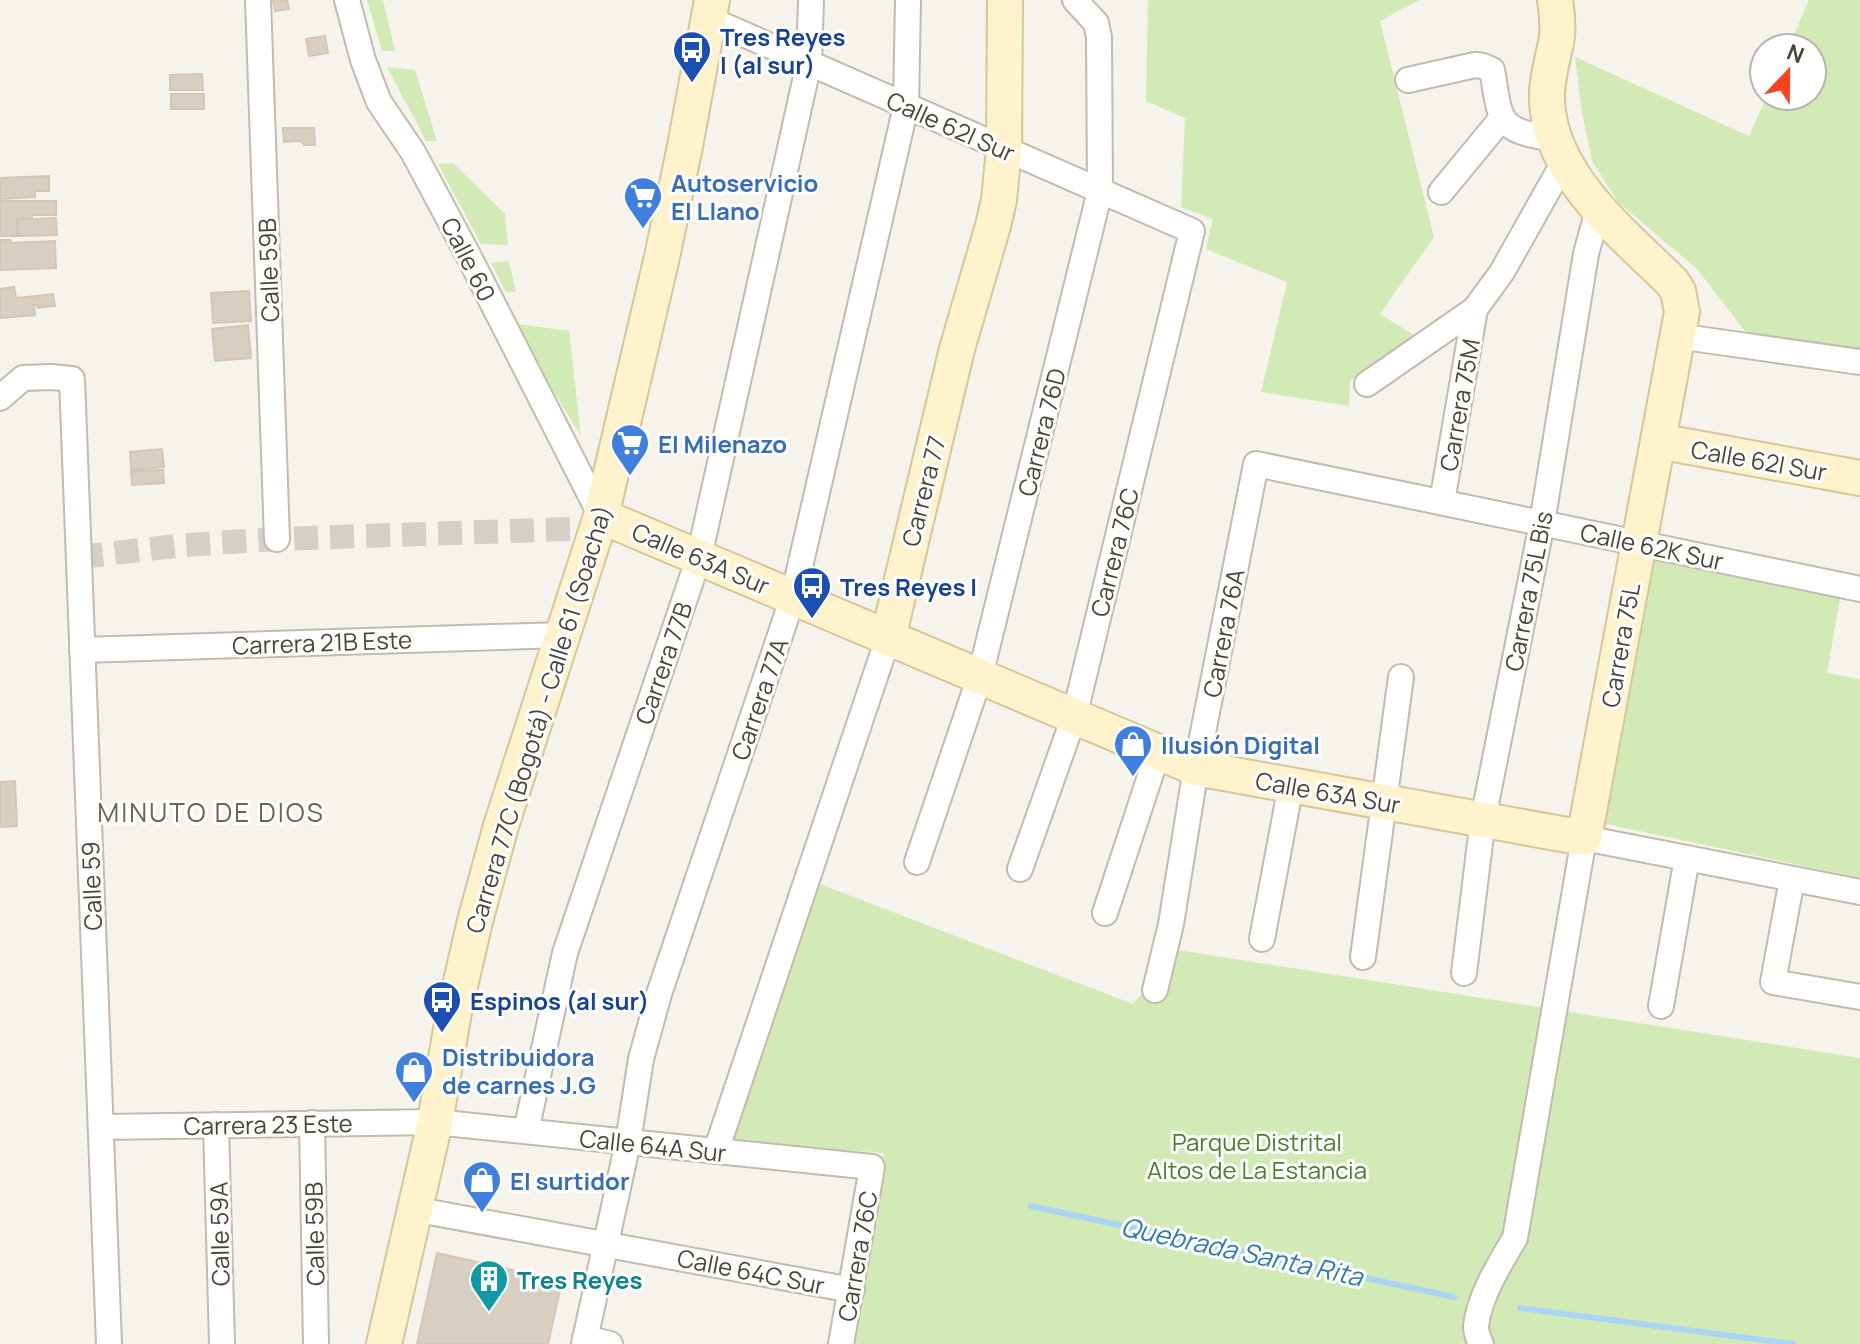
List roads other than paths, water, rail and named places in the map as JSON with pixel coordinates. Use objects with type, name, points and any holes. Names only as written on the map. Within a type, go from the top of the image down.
[{"type":"street","name":"Calle 59B","points":[[258,0],[277,539]]},
{"type":"street","name":"Calle 60","points":[[347,0],[363,60],[379,102],[420,165],[601,516]]},
{"type":"street","name":"Carrera 77B","points":[[526,1131],[565,953],[699,557],[809,63],[811,0]]},
{"type":"street","name":"Carrera 77A","points":[[584,1341],[628,1142],[641,1059],[659,994],[793,597],[906,106],[908,0]]},
{"type":"street","name":"Carrera 77","points":[[716,1151],[888,638],[957,349],[993,226],[1004,149],[1005,0]]},
{"type":"street","name":"Carrera 76D","points":[[917,862],[980,676],[1100,191],[1099,37],[1096,23],[1075,0]]},
{"type":"street","points":[[1555,0],[1557,34],[1547,93],[1549,118],[1560,149],[1598,210]]},
{"type":"street","name":"Carrera 77C (Bogotá) - Calle 61 (Soacha)","points":[[384,1344],[435,1122],[454,1012],[475,921],[501,826],[601,516],[662,257],[710,10]]},
{"type":"street","name":"Calle 62I Sur","points":[[710,10],[809,63],[1192,231]]},
{"type":"street","points":[[1408,80],[1475,65],[1492,70],[1502,118],[1515,129],[1560,149]]},
{"type":"street","points":[[1441,192],[1502,118]]},
{"type":"street","points":[[1367,384],[1475,309],[1502,272],[1560,149]]},
{"type":"street","name":"Carrera 75L","points":[[1481,1344],[1476,1325],[1489,1284],[1515,1238],[1584,838],[1682,312],[1678,291],[1672,282],[1598,210]]},
{"type":"street","name":"Carrera 75L Bis","points":[[1464,973],[1483,819],[1542,523],[1586,254],[1598,210]]},
{"type":"street","name":"Carrera 76C","points":[[1020,869],[1074,717],[1192,231]]},
{"type":"street","name":"Carrera 75M","points":[[1442,502],[1475,309]]},
{"type":"street","points":[[1677,336],[1860,362]]},
{"type":"street","name":"Calle 59","points":[[0,398],[23,378],[72,379],[109,1344]]},
{"type":"street","name":"Calle 62I Sur","points":[[1658,441],[1860,478]]},
{"type":"street","name":"Calle 62K Sur","points":[[1256,464],[1860,589]]},
{"type":"street","name":"Carrera 76A","points":[[1155,990],[1171,924],[1196,768],[1256,464]]},
{"type":"street","name":"Calle 63A Sur","points":[[601,516],[1196,768],[1483,819],[1860,892]]},
{"type":"street","name":"Carrera 21B Este","points":[[82,650],[562,635]]},
{"type":"street","points":[[1363,957],[1401,677]]},
{"type":"street","points":[[1105,913],[1158,752]]},
{"type":"street","points":[[1262,939],[1291,785]]},
{"type":"street","points":[[1661,1006],[1687,858]]},
{"type":"street","points":[[1792,879],[1773,982],[1860,997]]},
{"type":"street","name":"Calle 64A Sur","points":[[435,1122],[872,1167]]},
{"type":"street","name":"Carrera 23 Este","points":[[101,1127],[435,1122]]},
{"type":"street","name":"Calle 59B","points":[[312,1123],[316,1344]]},
{"type":"street","name":"Calle 59A","points":[[216,1125],[222,1344]]},
{"type":"street","name":"Carrera 76C","points":[[841,1344],[872,1167]]},
{"type":"street","name":"Calle 64C Sur","points":[[413,1209],[852,1290]]},
{"type":"street","points":[[584,1341],[610,1344]]},
{"type":"waterway","name":"Quebrada Santa Rita","points":[[1031,1206],[1454,1297]]},
{"type":"waterway","name":"Quebrada Santa Rita","points":[[1520,1308],[1793,1344]]},
{"type":"tunnel","points":[[79,557],[277,539],[597,528]]},
{"type":"place","name":"Tres Reyes I (al sur)","points":[[692,84]]},
{"type":"place","name":"Autoservicio El Llano","points":[[643,230]]},
{"type":"place","name":"El Milenazo","points":[[630,477]]},
{"type":"place","name":"Tres Reyes I","points":[[812,620]]},
{"type":"place","name":"Ilusión Digital","points":[[1133,778]]},
{"type":"place","name":"Espinos (al sur)","points":[[442,1034]]},
{"type":"place","name":"Distribuidora de carnes J.G","points":[[414,1104]]},
{"type":"place","name":"El surtidor","points":[[482,1214]]},
{"type":"place","name":"Tres Reyes","points":[[489,1313]]},
{"type":"district","name":"MINUTO DE DIOS","points":[[211,812]]},
{"type":"park label","name":"Parque Distrital Altos de La Estancia","points":[[1257,1155]]}]
